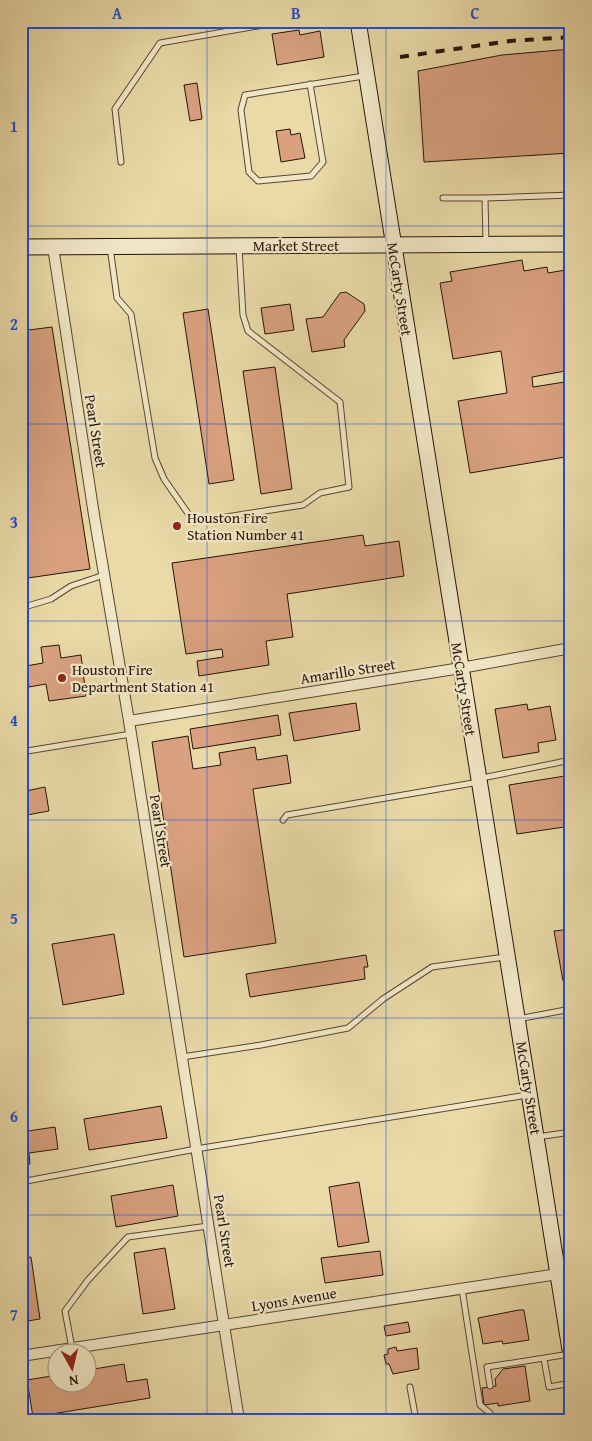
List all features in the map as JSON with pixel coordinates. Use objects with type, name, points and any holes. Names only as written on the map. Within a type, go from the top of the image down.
[{"type":"main road","name":"McCarty Street","points":[[358,21],[537,1137],[565,1273],[571,1355]]},
{"type":"main road","name":"Market Street","points":[[21,247],[571,244]]},
{"type":"street","name":"Pearl Street","points":[[53,247],[239,1420]]},
{"type":"street","name":"Amarillo Street","points":[[129,721],[461,668],[571,648]]},
{"type":"street","name":"Lyons Avenue","points":[[97,1344],[565,1273]]},
{"type":"street","name":"Lyons Avenue","points":[[21,1356],[48,1352]]},
{"type":"lane","points":[[121,162],[116,109],[160,43],[286,21]]},
{"type":"lane","points":[[310,84],[323,162],[311,176],[258,181],[248,172],[240,110],[245,95],[310,84],[367,75]]},
{"type":"lane","points":[[443,198],[571,195]]},
{"type":"lane","points":[[485,198],[486,244]]},
{"type":"lane","points":[[110,247],[116,298],[131,314],[155,458],[164,479],[194,522],[303,505],[320,493],[349,487],[340,402],[248,331],[243,315],[238,245]]},
{"type":"lane","points":[[21,608],[52,599],[71,586],[104,574]]},
{"type":"lane","points":[[21,752],[131,734]]},
{"type":"lane","points":[[283,820],[287,815],[479,780],[571,760]]},
{"type":"lane","points":[[182,1058],[348,1028],[383,1000],[432,967],[508,956]]},
{"type":"lane","points":[[518,1019],[571,1009]]},
{"type":"lane","points":[[21,1182],[196,1150],[530,1094]]},
{"type":"lane","points":[[537,1137],[571,1132]]},
{"type":"lane","points":[[71,1344],[65,1311],[88,1280],[128,1237],[209,1226]]},
{"type":"lane","points":[[461,1288],[480,1405],[490,1413]]},
{"type":"lane","points":[[475,1370],[571,1355]]},
{"type":"lane","points":[[544,1359],[548,1387],[571,1383]]},
{"type":"lane","points":[[487,1367],[490,1386]]},
{"type":"lane","points":[[410,1387],[416,1420]]},
{"type":"lane","points":[[491,1420],[492,1405]]},
{"type":"building","points":[[299,30],[300,35],[320,31],[324,57],[277,65],[272,34]]},
{"type":"building","points":[[571,49],[571,153],[424,162],[418,71],[502,55]]},
{"type":"building","points":[[197,83],[202,119],[190,121],[184,85]]},
{"type":"building","points":[[290,129],[291,135],[300,133],[305,158],[281,162],[276,131]]},
{"type":"building","points":[[522,260],[524,271],[547,267],[548,273],[571,269],[571,370],[532,377],[533,387],[571,381],[571,456],[470,473],[458,401],[507,393],[501,351],[453,359],[440,283],[452,281],[450,272]]},
{"type":"building","points":[[346,292],[364,304],[365,311],[344,340],[345,347],[312,352],[306,319],[323,317],[340,293]]},
{"type":"building","points":[[290,304],[294,330],[265,334],[261,308]]},
{"type":"building","points":[[208,309],[234,480],[209,484],[183,313]]},
{"type":"building","points":[[52,327],[90,569],[21,579],[21,331]]},
{"type":"building","points":[[275,367],[292,489],[261,494],[243,371]]},
{"type":"building","points":[[363,535],[365,546],[399,541],[404,576],[287,594],[293,637],[266,641],[269,665],[199,676],[197,661],[223,657],[222,649],[186,654],[172,563]]},
{"type":"building","points":[[59,645],[61,658],[81,655],[86,696],[49,701],[46,684],[29,687],[26,666],[43,663],[41,647]]},
{"type":"building","points":[[356,703],[360,730],[294,741],[289,713]]},
{"type":"building","points":[[527,704],[528,710],[550,706],[556,740],[538,743],[539,752],[503,758],[495,709]]},
{"type":"building","points":[[278,715],[281,735],[193,749],[190,729]]},
{"type":"building","points":[[188,736],[193,769],[221,765],[219,753],[255,747],[257,760],[287,755],[291,783],[253,789],[276,943],[184,957],[152,742]]},
{"type":"building","points":[[571,775],[571,826],[517,834],[509,785]]},
{"type":"building","points":[[45,787],[49,811],[21,816],[21,792]]},
{"type":"building","points":[[571,929],[571,980],[563,981],[554,931]]},
{"type":"building","points":[[114,934],[124,994],[63,1005],[52,944]]},
{"type":"building","points":[[366,955],[368,967],[364,967],[365,979],[250,997],[246,974]]},
{"type":"building","points":[[161,1106],[167,1138],[89,1150],[84,1119]]},
{"type":"building","points":[[55,1127],[58,1149],[29,1153],[30,1164],[21,1165],[21,1132]]},
{"type":"building","points":[[359,1182],[369,1242],[338,1247],[329,1187]]},
{"type":"building","points":[[173,1185],[178,1216],[116,1227],[111,1196]]},
{"type":"building","points":[[165,1248],[175,1309],[143,1314],[134,1253]]},
{"type":"building","points":[[380,1251],[383,1275],[325,1283],[321,1258]]},
{"type":"building","points":[[31,1257],[40,1319],[21,1322],[21,1259]]},
{"type":"building","points":[[524,1310],[529,1340],[503,1344],[502,1341],[483,1344],[478,1318]]},
{"type":"building","points":[[408,1322],[410,1332],[386,1336],[384,1326]]},
{"type":"building","points":[[396,1347],[397,1351],[417,1348],[419,1369],[393,1374],[389,1364],[386,1364],[384,1355],[388,1354],[388,1349]]},
{"type":"building","points":[[124,1364],[127,1382],[147,1379],[150,1398],[33,1417],[27,1380],[48,1377],[48,1394],[98,1394],[98,1368]]},
{"type":"building","points":[[525,1366],[530,1401],[498,1406],[498,1403],[484,1405],[482,1388],[496,1386],[495,1379],[503,1369]]},
{"type":"railway","points":[[400,57],[510,41],[571,37]]},
{"type":"place","name":"Houston Fire Station Number 41","points":[[177,526]]},
{"type":"place","name":"Houston Fire Department Station 41","points":[[62,678]]}]
